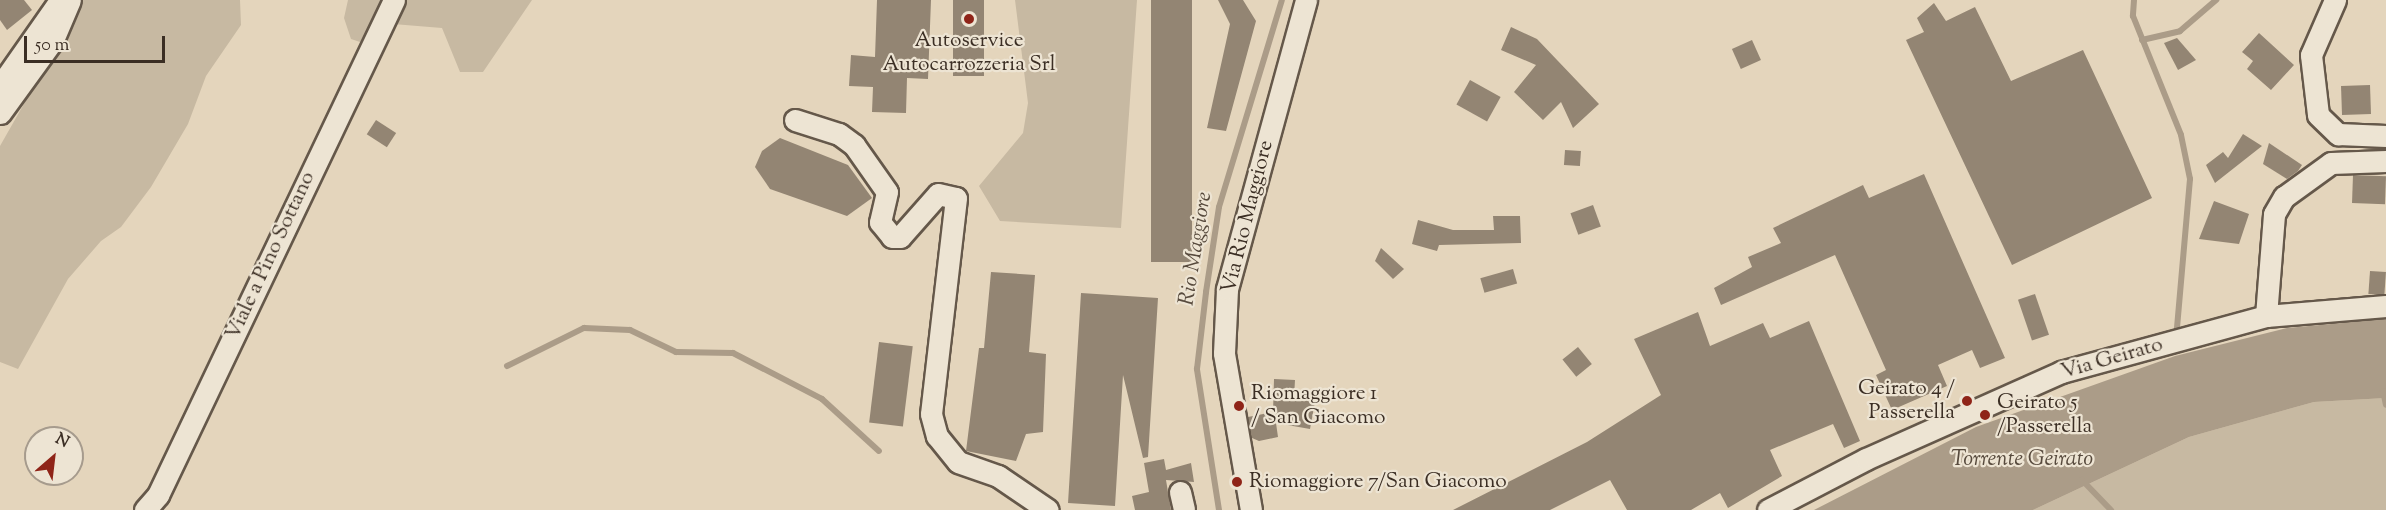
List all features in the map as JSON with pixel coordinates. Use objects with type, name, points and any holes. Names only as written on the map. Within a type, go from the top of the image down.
[{"type":"street","points":[[0,86],[18,68],[58,0]]},
{"type":"street","points":[[0,113],[42,58],[70,0]]},
{"type":"street","name":"Viale a Pino Sottano","points":[[145,510],[163,484],[394,0]]},
{"type":"street","name":"Via Rio Maggiore","points":[[1251,510],[1224,353],[1227,289],[1306,0]]},
{"type":"street","points":[[2335,0],[2311,55],[2318,115],[2338,134],[2386,136]]},
{"type":"street","points":[[795,120],[839,134],[854,145],[886,192],[880,222],[892,237],[900,237],[938,194],[956,198],[931,414],[937,436],[958,462],[998,476],[1048,510]]},
{"type":"street","points":[[2266,316],[2274,214],[2284,197],[2331,163],[2386,161]]},
{"type":"street","name":"Via Geirato","points":[[1768,510],[2016,389],[2266,316],[2386,306]]},
{"type":"shaded area","points":[[83,0],[240,0],[241,25],[206,76],[188,124],[151,187],[121,227],[101,241],[68,279],[18,369],[0,362],[0,146]]},
{"type":"shaded area","points":[[348,0],[532,0],[483,72],[460,72],[442,28],[393,24],[360,42],[351,39],[344,18]]},
{"type":"shaded area","points":[[1015,0],[1137,0],[1121,228],[1000,221],[979,186],[1023,133],[1028,103]]},
{"type":"shaded area","points":[[2386,398],[2386,510],[2033,510],[2189,437],[2314,402]]},
{"type":"water","name":"Torrente Geirato","points":[[2386,319],[2386,398],[2314,402],[2189,437],[2033,510],[1814,510],[1976,427],[2175,356],[2287,328]]},
{"type":"building","points":[[0,0],[24,0],[32,10],[7,30],[0,20]]},
{"type":"building","points":[[877,0],[931,0],[928,79],[907,78],[906,113],[872,112],[873,87],[849,86],[851,55],[875,57]]},
{"type":"building","points":[[953,0],[984,0],[984,76],[953,76]]},
{"type":"building","points":[[1151,0],[1192,0],[1192,262],[1151,262]]},
{"type":"building","points":[[1218,0],[1243,0],[1256,21],[1226,131],[1207,128],[1230,24]]},
{"type":"building","points":[[1934,3],[1946,21],[1975,7],[2011,81],[2083,50],[2152,198],[2012,265],[1906,40],[1924,32],[1917,18]]},
{"type":"building","points":[[1511,27],[1537,39],[1599,104],[1573,128],[1561,102],[1543,120],[1514,92],[1536,65],[1501,50]]},
{"type":"building","points":[[2259,33],[2294,65],[2271,90],[2247,69],[2253,61],[2242,52]]},
{"type":"building","points":[[2177,38],[2196,60],[2178,70],[2164,43]]},
{"type":"building","points":[[1752,40],[1761,60],[1741,69],[1732,49]]},
{"type":"building","points":[[1470,80],[1501,97],[1487,121],[1456,104]]},
{"type":"building","points":[[2370,85],[2371,114],[2342,115],[2341,86]]},
{"type":"building","points":[[376,120],[396,133],[387,147],[367,134]]},
{"type":"building","points":[[2243,134],[2262,146],[2215,183],[2206,165],[2223,152],[2228,158]]},
{"type":"building","points":[[780,138],[848,165],[872,198],[847,216],[770,189],[755,167],[762,151]]},
{"type":"building","points":[[2269,143],[2302,165],[2298,171],[2287,179],[2263,164]]},
{"type":"building","points":[[1565,150],[1581,151],[1580,166],[1564,165]]},
{"type":"building","points":[[1924,174],[2005,358],[1980,368],[1972,350],[1938,365],[1947,386],[1892,410],[1876,375],[1886,370],[1835,255],[1721,305],[1714,288],[1752,267],[1748,257],[1781,243],[1773,228],[1863,185],[1869,198]]},
{"type":"building","points":[[2353,175],[2386,176],[2385,204],[2352,203]]},
{"type":"building","points":[[2214,201],[2249,214],[2239,244],[2199,239]]},
{"type":"building","points":[[1593,205],[1601,227],[1578,235],[1570,213]]},
{"type":"building","points":[[1493,216],[1520,216],[1521,243],[1439,245],[1437,251],[1412,244],[1418,220],[1453,230],[1494,230]]},
{"type":"building","points":[[1381,248],[1404,269],[1393,279],[1375,261]]},
{"type":"building","points":[[1513,269],[1517,283],[1484,293],[1480,278]]},
{"type":"building","points":[[2370,271],[2386,272],[2384,295],[2368,294]]},
{"type":"building","points":[[991,272],[1035,275],[1029,352],[1046,354],[1043,432],[1026,434],[1016,461],[966,451],[979,348],[984,348]]},
{"type":"building","points":[[1081,293],[1158,298],[1148,457],[1143,458],[1123,375],[1115,506],[1068,503]]},
{"type":"building","points":[[2035,294],[2049,335],[2032,341],[2018,300]]},
{"type":"building","points":[[1698,312],[1710,346],[1763,323],[1770,338],[1809,321],[1860,441],[1844,448],[1833,424],[1770,450],[1782,476],[1728,508],[1720,493],[1691,510],[1627,510],[1610,480],[1550,510],[1453,510],[1587,442],[1661,395],[1634,339]]},
{"type":"building","points":[[879,342],[913,346],[903,427],[869,422]]},
{"type":"building","points":[[1578,347],[1592,364],[1576,377],[1562,360]]},
{"type":"building","points":[[1274,379],[1295,380],[1294,398],[1315,402],[1310,429],[1276,423],[1278,437],[1259,441],[1252,438],[1248,417],[1273,412]]},
{"type":"building","points":[[1164,459],[1166,470],[1191,463],[1194,482],[1166,480],[1171,510],[1135,510],[1132,496],[1149,492],[1144,463]]},
{"type":"waterway","name":"Rio Maggiore","points":[[1219,510],[1197,369],[1206,292],[1219,207],[1282,0]]},
{"type":"waterway","points":[[2134,0],[2133,16],[2181,135],[2190,179],[2177,329]]},
{"type":"waterway","points":[[2142,40],[2180,31],[2216,0]]},
{"type":"waterway","points":[[507,366],[584,328],[630,330],[676,352],[733,353],[822,399],[879,451]]},
{"type":"waterway","points":[[2383,391],[2386,405]]},
{"type":"waterway","points":[[2082,480],[2111,510]]},
{"type":"place","name":"Autoservice Autocarrozzeria Srl","points":[[969,19]]},
{"type":"place","name":"Geirato 4 / Passerella","points":[[1967,401]]},
{"type":"place","name":"Riomaggiore 1 / San Giacomo","points":[[1239,406]]},
{"type":"place","name":"Geirato 5 /Passerella","points":[[1985,415]]},
{"type":"place","name":"Riomaggiore 7/San Giacomo","points":[[1237,482]]}]
